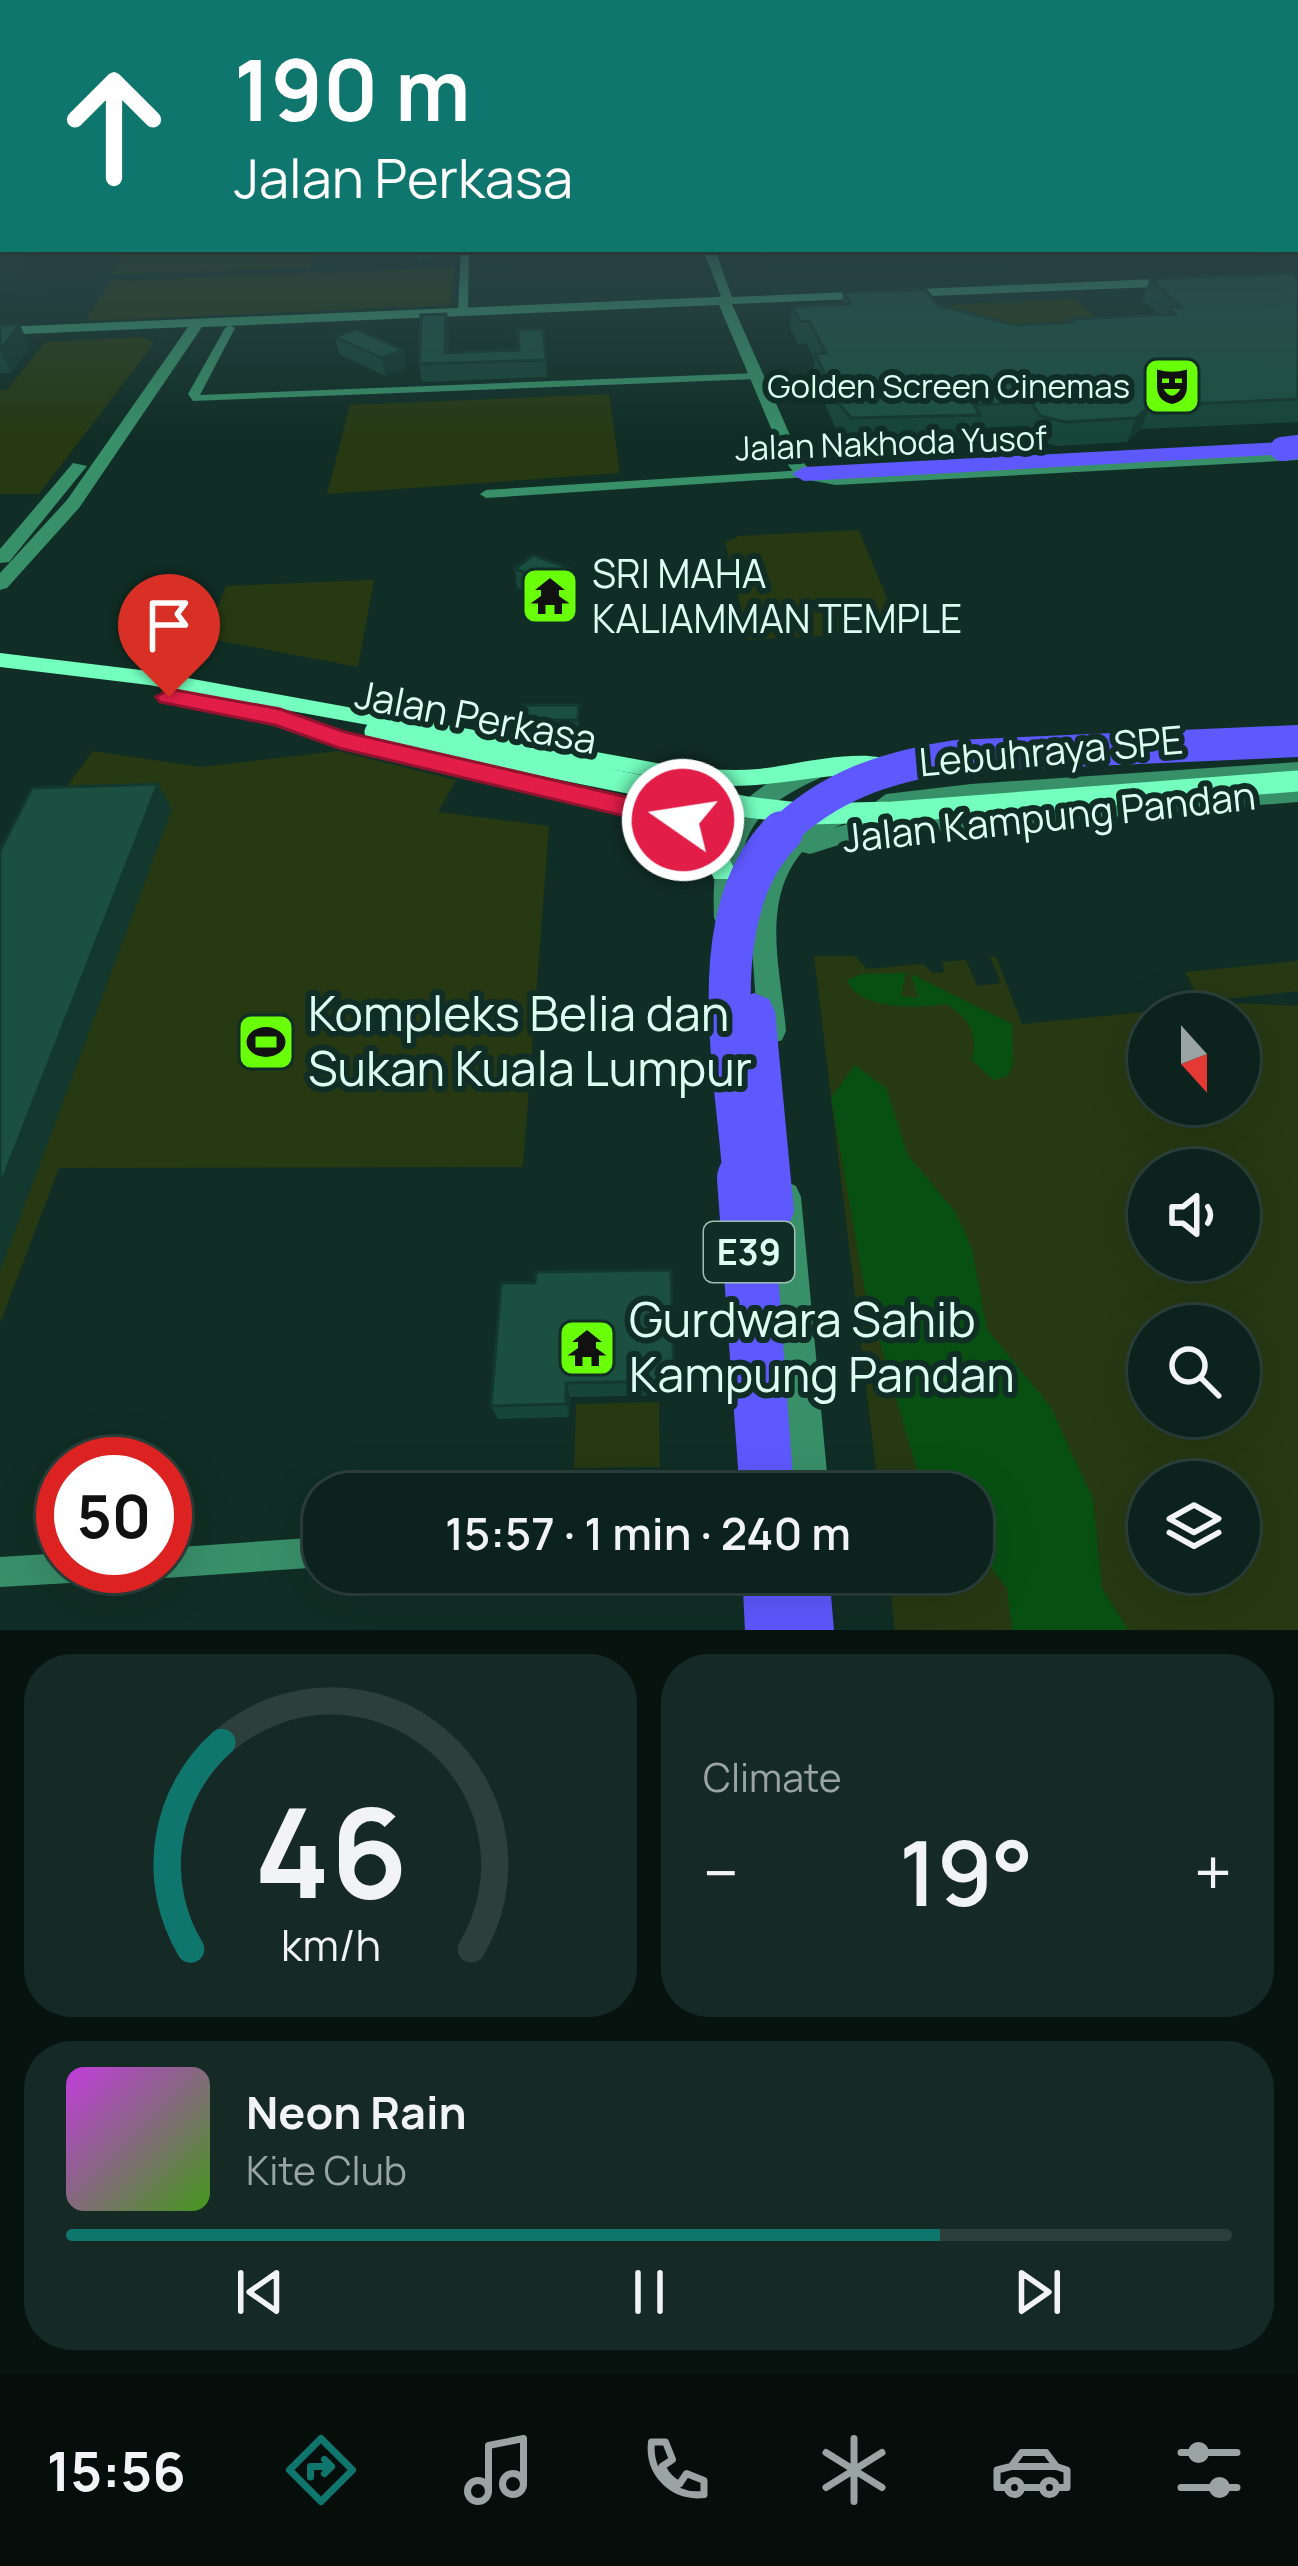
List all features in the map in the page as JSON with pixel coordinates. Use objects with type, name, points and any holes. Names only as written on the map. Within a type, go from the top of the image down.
[{"type":"highway","points":[[810,465],[1294,448]]},
{"type":"highway","points":[[986,758],[1297,741]]},
{"type":"highway","name":"Lebuhraya SPE","points":[[767,1473],[729,983],[736,910],[765,850],[794,818],[828,793],[888,768],[1297,741]]},
{"type":"highway","name":"Lebuhraya SPE","points":[[791,1473],[754,1012],[753,903],[764,872],[783,842],[826,804],[900,773],[986,758]]},
{"type":"highway","points":[[775,1593],[778,1630]]},
{"type":"highway","points":[[800,1593],[803,1630]]},
{"type":"main road","name":"Jalan Perkasa","points":[[0,660],[149,677],[690,777],[755,778],[812,772]]},
{"type":"main road","name":"Jalan Perkasa","points":[[0,676],[148,693],[375,732],[747,807],[807,814],[892,812],[1298,781]]},
{"type":"main road","points":[[280,717],[339,740],[683,820],[719,818],[728,800],[716,788],[690,777]]},
{"type":"main road","name":"Jalan Kampung Pandan","points":[[812,772],[857,764],[953,766],[1228,747]]},
{"type":"main road","points":[[683,820],[706,836],[724,872]]},
{"type":"street","points":[[463,310],[464,288]]},
{"type":"street","points":[[725,288],[793,461],[810,465]]},
{"type":"street","points":[[0,333],[463,310],[1091,288]]},
{"type":"street","points":[[188,326],[230,328],[730,301]]},
{"type":"street","points":[[730,301],[810,465]]},
{"type":"street","points":[[0,560],[55,498],[188,326]]},
{"type":"street","points":[[0,584],[68,510],[188,326]]},
{"type":"street","points":[[230,328],[194,394],[197,399],[757,376]]},
{"type":"street","name":"Jalan Nakhoda Yusof","points":[[486,494],[810,465]]},
{"type":"street","name":"Jalan Kampung Pandan","points":[[808,1473],[761,906],[770,877],[786,852],[808,831],[851,810],[971,793],[1298,770]]},
{"type":"street","name":"Jalan Kampung Pandan","points":[[767,1473],[724,872],[732,838],[757,799],[767,790],[812,772]]},
{"type":"street","name":"Jalan Kampung Pandan","points":[[761,906],[771,882],[789,859],[815,842],[847,831],[1298,793]]},
{"type":"street","points":[[192,1561],[303,1553]]},
{"type":"street","points":[[0,1572],[36,1570]]},
{"type":"street","points":[[819,1593],[823,1630]]},
{"type":"shaded area","points":[[106,288],[452,288],[451,305],[85,321]]},
{"type":"shaded area","points":[[1075,299],[1097,319],[1006,346],[935,311],[943,305]]},
{"type":"shaded area","points":[[142,337],[154,343],[39,494],[0,494],[0,390],[7,390],[45,342]]},
{"type":"shaded area","points":[[609,394],[620,473],[327,494],[350,405]]},
{"type":"shaded area","points":[[859,530],[900,631],[749,640],[725,542],[739,536]]},
{"type":"shaded area","points":[[374,580],[358,667],[205,638],[226,586]]},
{"type":"shaded area","name":"Kompleks Belia dan Sukan Kuala Lumpur","points":[[93,751],[201,767],[338,751],[456,780],[438,812],[549,826],[523,1167],[59,1168],[0,1323],[0,918],[55,802]]},
{"type":"shaded area","points":[[814,956],[855,956],[867,969],[923,964],[933,973],[944,972],[942,962],[966,960],[977,986],[1001,983],[990,957],[996,957],[1022,1024],[1128,1014],[1128,1125],[1260,1125],[1260,1004],[1298,1006],[1298,1630],[895,1630],[891,1593],[993,1593],[993,1473],[876,1473]]},
{"type":"shaded area","points":[[1298,961],[1298,991],[1196,993],[1185,972]]},
{"type":"shaded area","points":[[906,973],[901,996],[918,998],[911,974],[1012,1024],[1013,1064],[1008,1076],[993,1080],[972,1060],[970,1028],[947,1004],[877,1002],[854,990],[847,980],[862,974]]},
{"type":"shaded area","points":[[855,1065],[886,1088],[908,1155],[956,1213],[972,1249],[987,1329],[1050,1406],[1093,1499],[1102,1588],[1128,1630],[1012,1630],[1007,1588],[993,1570],[993,1473],[918,1473],[865,1291],[831,1098]]},
{"type":"shaded area","points":[[659,1402],[660,1467],[574,1468],[576,1404]]},
{"type":"building","points":[[1160,288],[1298,288],[1298,399],[1150,406],[1136,418],[1065,422],[1040,416],[1031,402],[974,405],[980,415],[851,418],[815,354],[826,353],[809,321],[800,322],[792,306],[851,304],[843,292],[925,289],[938,305],[1014,325],[1175,314],[1167,307],[1181,307]]},
{"type":"building","points":[[446,314],[445,353],[519,350],[518,330],[543,329],[546,360],[419,364],[421,315]]},
{"type":"building","points":[[0,325],[20,325],[0,350]]},
{"type":"building","points":[[356,329],[403,350],[382,358],[335,337]]},
{"type":"building","points":[[533,555],[571,569],[554,584],[515,569]]},
{"type":"building","points":[[523,705],[579,705],[578,720],[522,720]]},
{"type":"building","points":[[158,784],[0,1186],[0,851],[32,788]]},
{"type":"building","name":"Gurdwara Sahib Kampung Pandan","points":[[671,1270],[674,1381],[566,1383],[566,1404],[491,1406],[501,1283],[535,1283],[536,1272]]},
{"type":"place","name":"Golden Screen Cinemas","points":[[1172,386]]},
{"type":"place","name":"SRI MAHA KALIAMMAN TEMPLE","points":[[550,596]]},
{"type":"place","name":"Kompleks Belia dan Sukan Kuala Lumpur","points":[[266,1042]]},
{"type":"place","name":"Gurdwara Sahib Kampung Pandan","points":[[587,1348]]},
{"type":"route","points":[[169,697],[280,717],[339,740],[683,820]]}]
